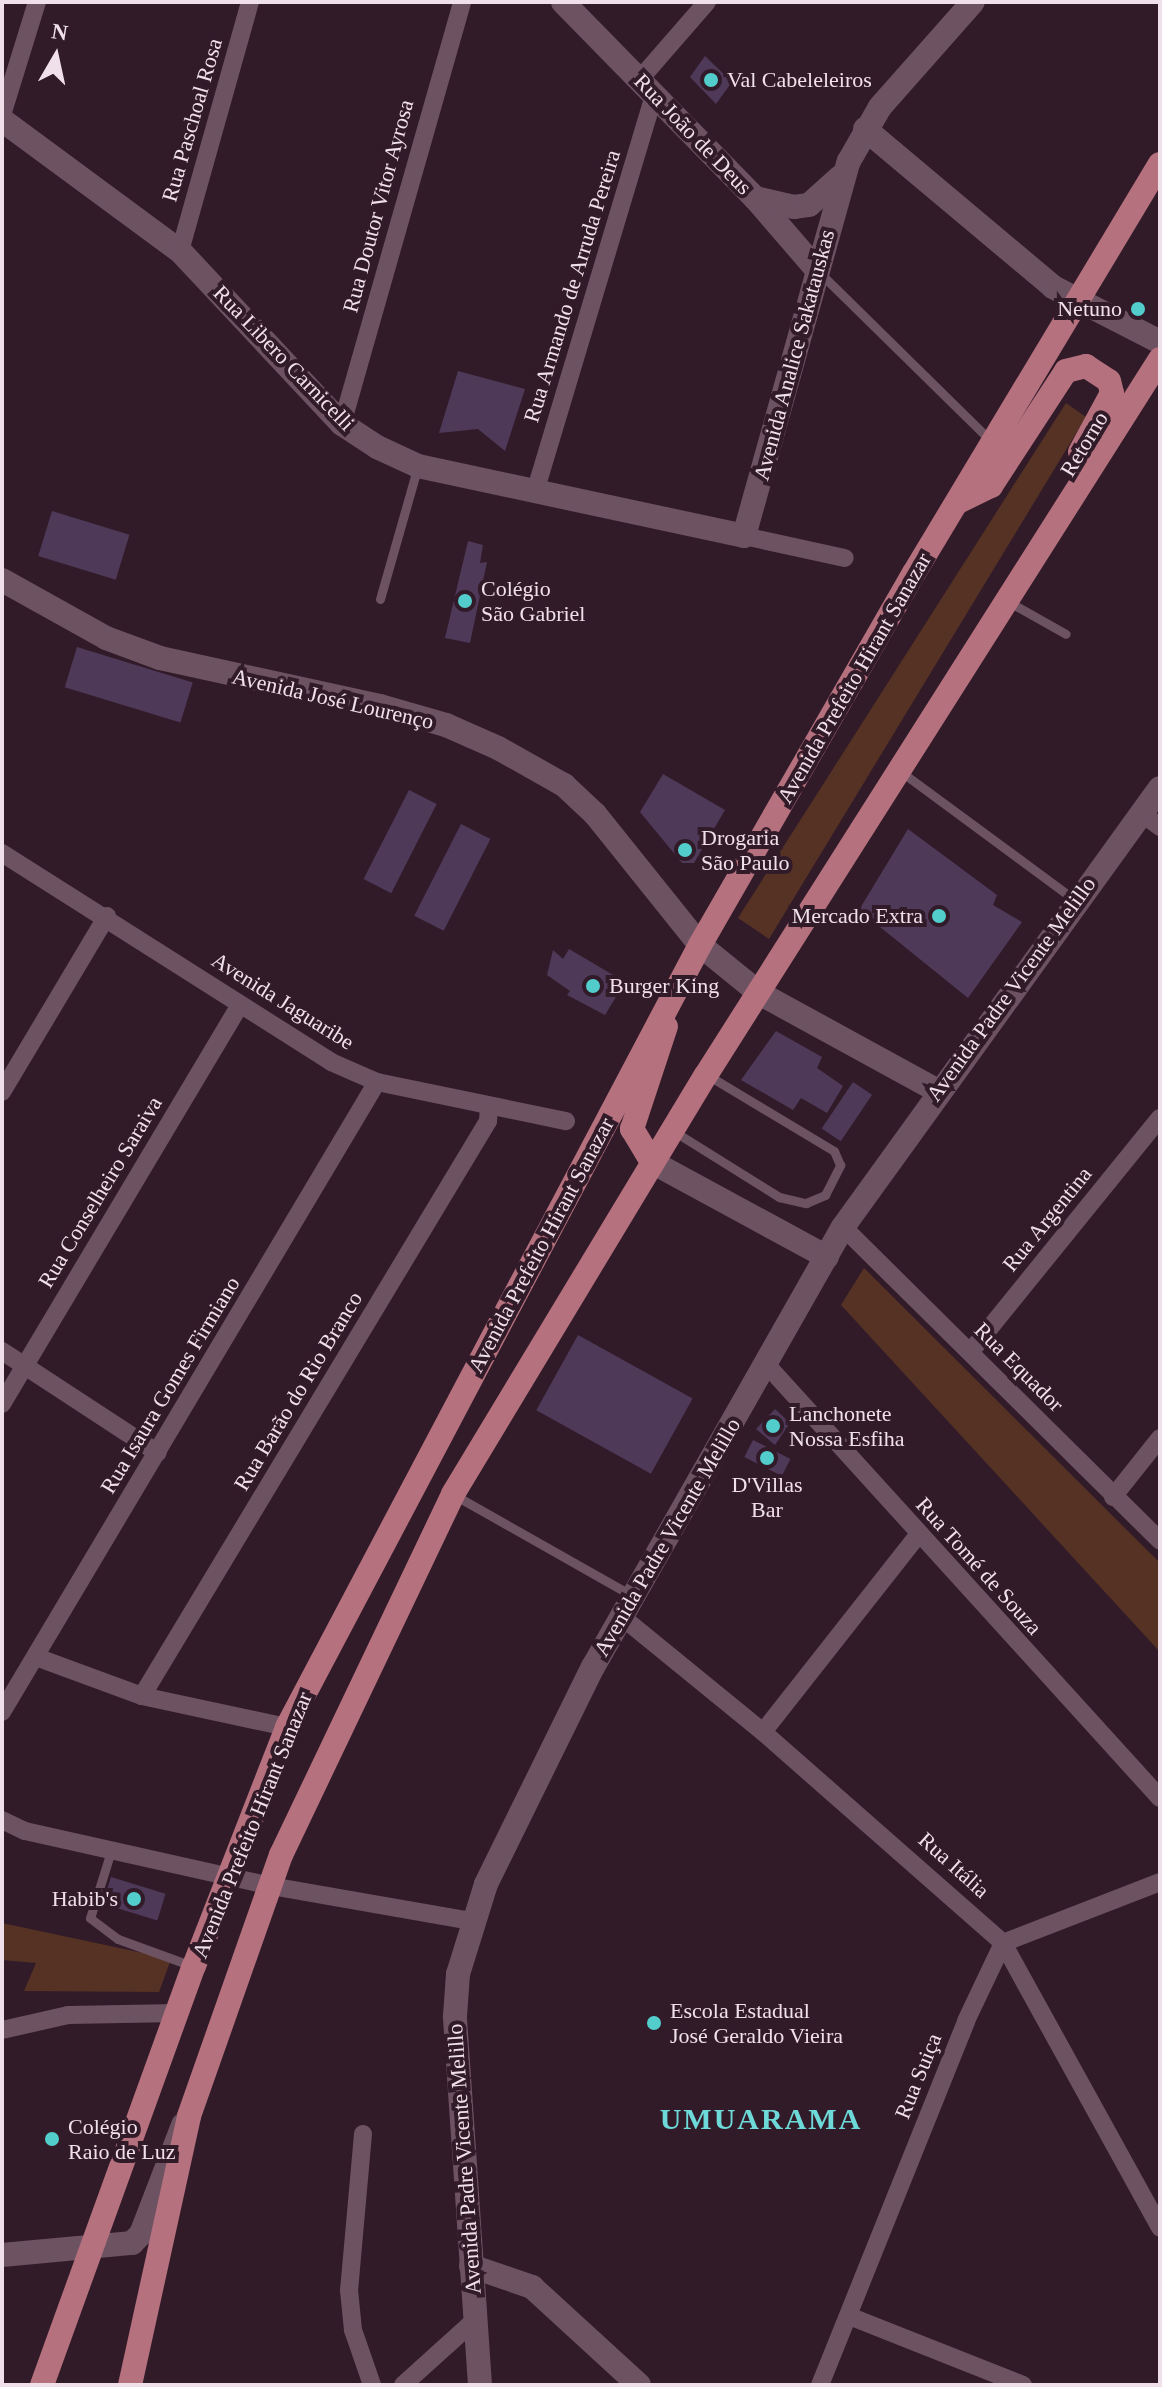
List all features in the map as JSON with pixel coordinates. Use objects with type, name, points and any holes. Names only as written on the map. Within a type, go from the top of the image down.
[{"type":"main road","name":"Rua João de Deus","points":[[563,2],[755,198],[818,271]]},
{"type":"main road","name":"Avenida Analice Sakatauskas","points":[[744,536],[844,173],[865,129],[973,2]]},
{"type":"main road","name":"Rua Libero Carnicelli","points":[[2,117],[180,251],[342,424],[418,466],[744,536]]},
{"type":"main road","points":[[865,129],[1053,287],[1157,347]]},
{"type":"main road","name":"Avenida Prefeito Hirant Sanazar","points":[[42,2385],[194,1966],[287,1727],[700,945],[957,503],[1160,164]]},
{"type":"main road","name":"Avenida Analice Sakatauskas","points":[[755,198],[794,207],[809,205],[844,173]]},
{"type":"main road","name":"Avenida Prefeito Hirant Sanazar","points":[[130,2385],[189,2116],[271,1886],[337,1731],[453,1494],[652,1162],[1005,600],[1157,347]]},
{"type":"main road","name":"Retorno","points":[[957,503],[991,486],[1066,371],[1094,367],[1109,381],[1105,413],[1026,537],[1019,577]]},
{"type":"main road","name":"Avenida José Lourenço","points":[[2,580],[106,638],[160,658],[380,706],[446,725],[498,748],[564,785],[595,814],[700,945],[759,993],[938,1091]]},
{"type":"main road","name":"Avenida Padre Vicente Melillo","points":[[480,2385],[455,2057],[458,1974],[486,1884],[628,1607],[843,1227],[1075,900],[1151,820],[1160,788]]},
{"type":"main road","points":[[667,1008],[666,1038],[632,1129],[652,1162],[827,1257]]},
{"type":"main road","points":[[2,2255],[120,2248],[141,2234],[173,2140],[189,2116]]},
{"type":"main road","points":[[471,2266],[532,2287],[639,2385]]},
{"type":"street","points":[[2,117],[37,2]]},
{"type":"street","name":"Rua Paschoal Rosa","points":[[180,251],[250,2]]},
{"type":"street","name":"Rua Doutor Vitor Ayrosa","points":[[342,424],[462,2]]},
{"type":"street","points":[[648,86],[707,2]]},
{"type":"street","name":"Rua Armando de Arruda Pereira","points":[[535,492],[648,86]]},
{"type":"street","name":"Rua Libero Carnicelli","points":[[744,536],[845,558]]},
{"type":"street","name":"Avenida Jaguaribe","points":[[2,853],[107,916],[331,1062],[377,1082],[476,1100],[489,1108],[566,1121]]},
{"type":"street","points":[[2,1092],[107,916]]},
{"type":"street","name":"Rua Conselheiro Saraiva","points":[[2,1404],[240,1004]]},
{"type":"street","name":"Rua Isaura Gomes Firmiano","points":[[2,1712],[377,1082]]},
{"type":"street","name":"Rua Barão do Rio Branco","points":[[142,1696],[488,1121],[489,1108]]},
{"type":"street","name":"Rua Argentina","points":[[971,1351],[1160,1118]]},
{"type":"street","name":"Rua Equador","points":[[843,1227],[1160,1541]]},
{"type":"street","points":[[2,1351],[158,1453]]},
{"type":"street","name":"Rua Tomé de Souza","points":[[766,1364],[1160,1798]]},
{"type":"street","points":[[1113,1497],[1160,1438]]},
{"type":"street","points":[[763,1732],[918,1535]]},
{"type":"street","name":"Rua Itália","points":[[628,1607],[763,1732],[1003,1943],[1160,2227]]},
{"type":"street","points":[[36,1657],[142,1696],[287,1727]]},
{"type":"street","points":[[2,1820],[25,1831],[229,1874],[271,1886],[472,1921]]},
{"type":"street","points":[[1003,1943],[1160,1882]]},
{"type":"street","name":"Rua Suiça","points":[[820,2385],[966,2021],[1003,1943]]},
{"type":"street","points":[[2,2030],[68,2015],[178,2013]]},
{"type":"street","points":[[363,2134],[349,2290],[353,2330],[372,2385]]},
{"type":"street","points":[[849,2316],[1023,2385]]},
{"type":"street","points":[[403,2385],[475,2320]]},
{"type":"lane","points":[[818,271],[994,444]]},
{"type":"lane","points":[[380,599],[418,466]]},
{"type":"lane","points":[[1005,600],[1066,634]]},
{"type":"lane","points":[[898,769],[1075,900]]},
{"type":"lane","points":[[672,1130],[779,1197],[806,1203],[825,1195],[840,1165],[834,1151],[706,1075]]},
{"type":"lane","points":[[453,1494],[628,1607]]},
{"type":"lane","points":[[111,1851],[90,1918],[118,1939],[194,1966]]},
{"type":"shaded area","points":[[1066,403],[1086,417],[769,939],[738,918]]},
{"type":"shaded area","points":[[864,1268],[1160,1563],[1160,1652],[841,1305]]},
{"type":"shaded area","points":[[2,1923],[171,1959],[159,1992],[24,1991],[36,1963],[2,1960]]},
{"type":"building","name":"Val Cabeleleiros","points":[[705,56],[732,82],[716,104],[690,77]]},
{"type":"building","points":[[458,371],[525,389],[505,451],[478,429],[439,433]]},
{"type":"building","points":[[52,511],[129,535],[116,580],[38,556]]},
{"type":"building","name":"Colégio São Gabriel","points":[[468,541],[483,545],[480,563],[487,562],[470,643],[445,638]]},
{"type":"building","points":[[77,647],[193,682],[180,723],[65,687]]},
{"type":"building","points":[[663,774],[725,810],[694,863],[682,863],[640,812]]},
{"type":"building","points":[[409,790],[437,804],[391,893],[364,879]]},
{"type":"building","points":[[461,824],[490,839],[444,931],[414,916]]},
{"type":"building","name":"Mercado Extra","points":[[908,829],[997,895],[993,905],[1022,922],[968,998],[859,910]]},
{"type":"building","name":"Burger King","points":[[569,949],[625,982],[605,1015],[567,995],[570,991],[547,975],[553,950],[563,959]]},
{"type":"building","points":[[776,1031],[822,1057],[817,1068],[843,1086],[827,1113],[801,1098],[793,1110],[741,1080]]},
{"type":"building","points":[[853,1082],[872,1095],[841,1141],[822,1128]]},
{"type":"building","points":[[578,1335],[693,1399],[651,1474],[536,1410]]},
{"type":"building","name":"Lanchonete Nossa Esfiha","points":[[775,1409],[790,1423],[775,1445],[756,1429]]},
{"type":"building","name":"D'Villas Bar","points":[[753,1440],[790,1459],[782,1476],[744,1457]]},
{"type":"building","name":"Habib's","points":[[111,1877],[166,1894],[157,1920],[103,1904]]},
{"type":"place","name":"Val Cabeleleiros","points":[[711,80]]},
{"type":"place","name":"Netuno","points":[[1138,309]]},
{"type":"place","name":"Colégio São Gabriel","points":[[465,601]]},
{"type":"place","name":"Drogaria São Paulo","points":[[685,850]]},
{"type":"place","name":"Mercado Extra","points":[[939,916]]},
{"type":"place","name":"Burger King","points":[[593,986]]},
{"type":"place","name":"Lanchonete Nossa Esfiha","points":[[773,1426]]},
{"type":"place","name":"D'Villas Bar","points":[[767,1458]]},
{"type":"place","name":"Habib's","points":[[134,1899]]},
{"type":"place","name":"Escola Estadual José Geraldo Vieira","points":[[654,2023]]},
{"type":"place","name":"Colégio Raio de Luz","points":[[52,2139]]},
{"type":"district","name":"UMUARAMA","points":[[761,2119]]}]
